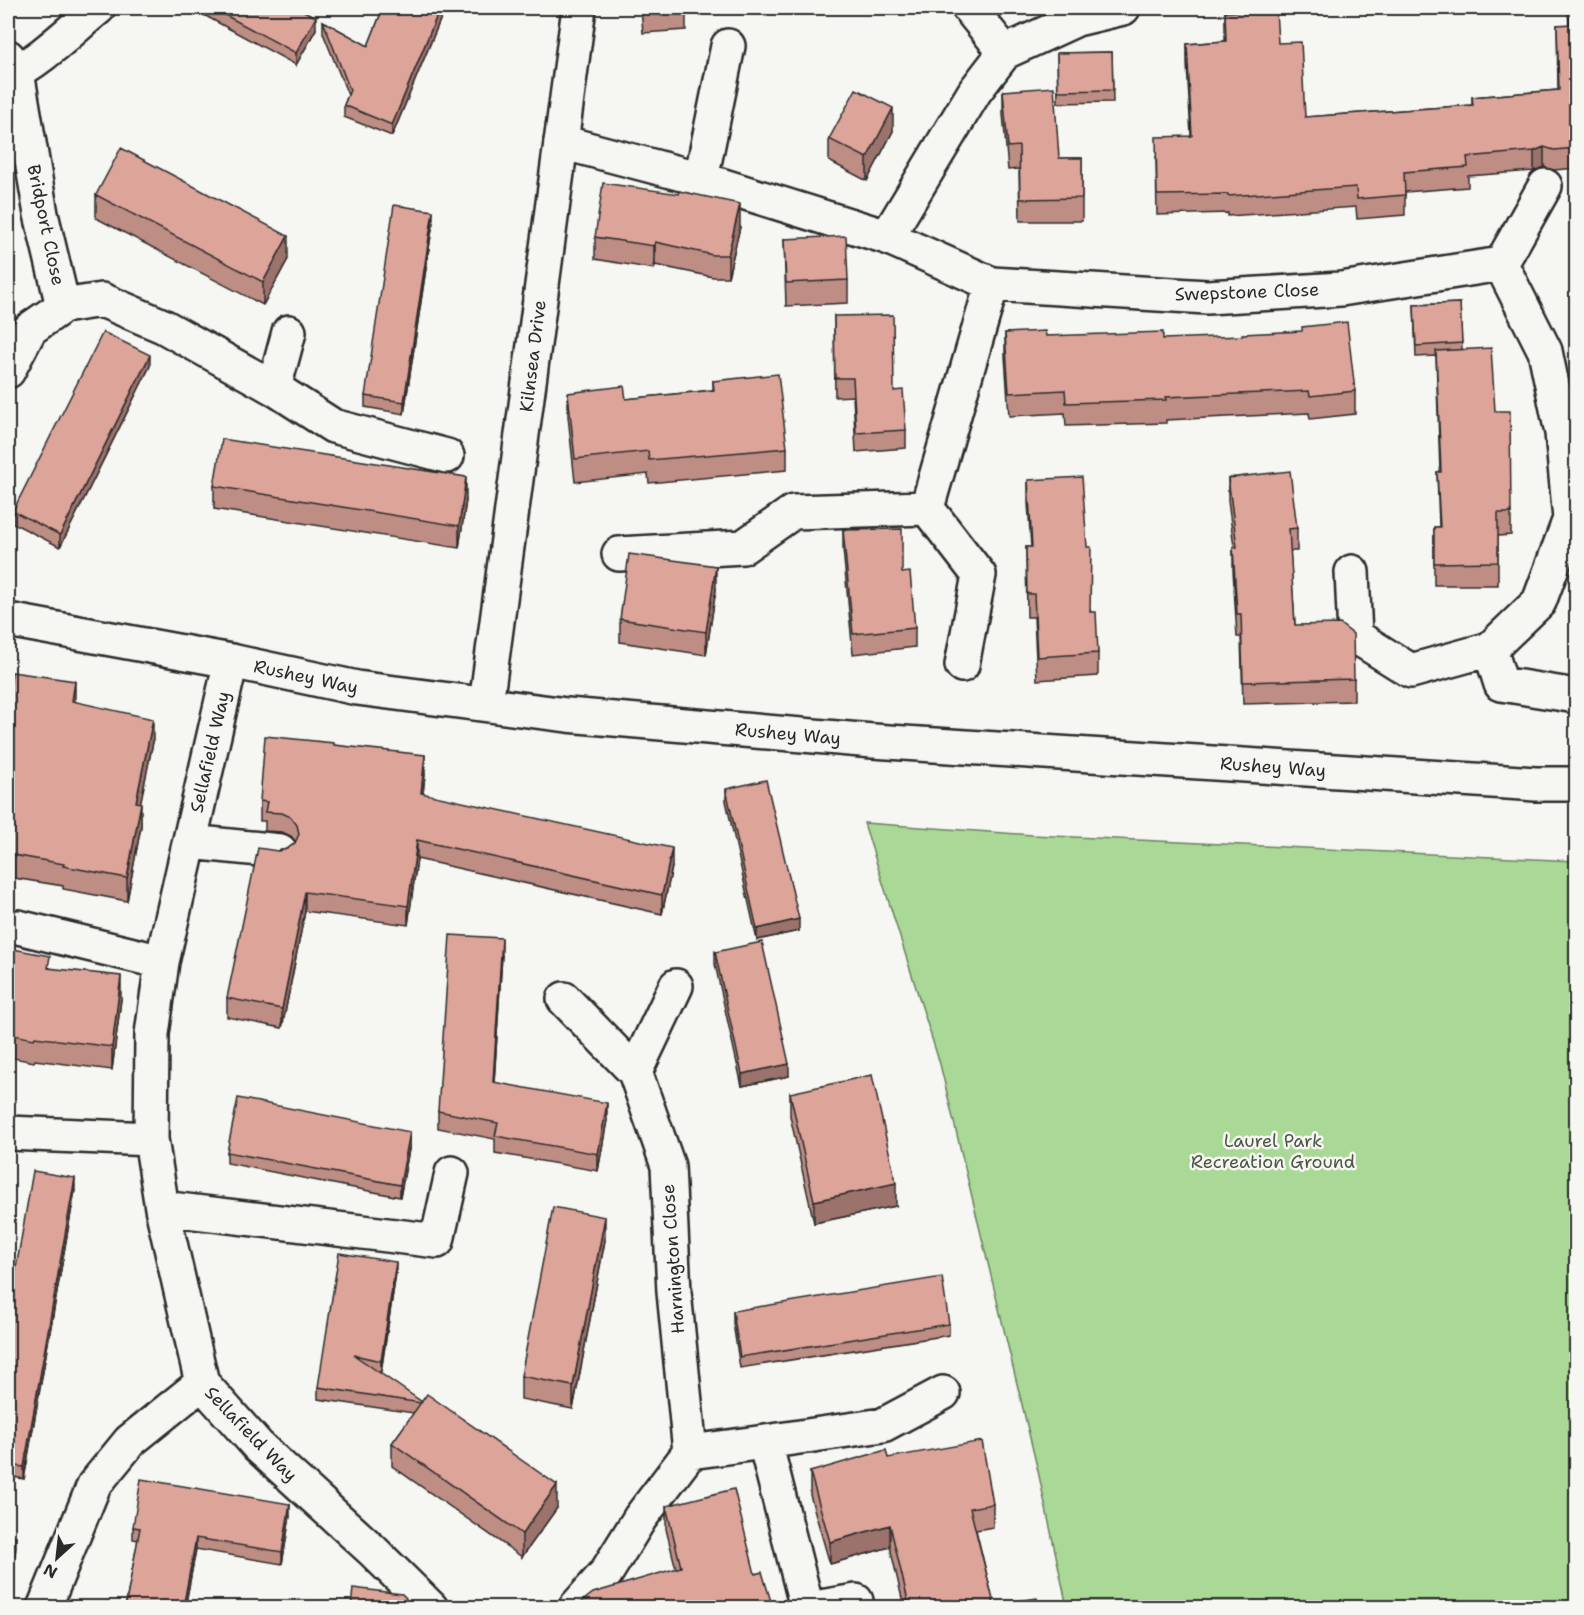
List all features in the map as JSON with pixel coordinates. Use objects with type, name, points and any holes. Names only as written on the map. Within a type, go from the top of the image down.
[{"type":"street","name":"Bridport Close","points":[[63,306],[41,214],[11,68],[58,41],[98,8]]},
{"type":"street","name":"Kilnsea Drive","points":[[486,704],[579,8]]},
{"type":"street","points":[[969,8],[1005,52]]},
{"type":"street","points":[[887,237],[975,91],[1005,52],[1077,19],[1123,8]]},
{"type":"street","points":[[701,179],[728,45]]},
{"type":"street","name":"Swepstone Close","points":[[561,142],[701,179],[887,237],[992,284],[1207,297],[1341,289],[1501,264]]},
{"type":"street","points":[[1352,572],[1354,636],[1411,671],[1491,650],[1539,602],[1570,519],[1562,433],[1545,351],[1501,264],[1545,186]]},
{"type":"street","points":[[927,508],[992,284]]},
{"type":"street","name":"Bridport Close","points":[[8,371],[30,329],[63,306],[102,300],[163,326],[274,388],[333,426],[447,456]]},
{"type":"street","points":[[274,388],[289,332]]},
{"type":"street","points":[[619,554],[743,547],[793,512],[927,508]]},
{"type":"street","points":[[927,508],[979,575],[962,664]]},
{"type":"street","name":"Rushey Way","points":[[8,620],[231,661],[357,688],[567,715],[873,741],[1536,784],[1576,784]]},
{"type":"street","points":[[1491,650],[1501,684],[1576,696]]},
{"type":"street","name":"Sellafield Way","points":[[231,661],[162,962],[152,1034],[151,1139],[162,1208],[202,1383],[258,1446],[372,1550],[431,1608]]},
{"type":"street","points":[[190,842],[280,851]]},
{"type":"street","points":[[18,927],[162,962]]},
{"type":"street","points":[[635,1072],[676,986]]},
{"type":"street","name":"Harnington Close","points":[[564,999],[635,1072],[668,1166],[674,1292],[690,1452]]},
{"type":"street","points":[[8,1133],[151,1139]]},
{"type":"street","points":[[162,1208],[438,1240],[452,1173]]},
{"type":"street","points":[[44,1608],[94,1485],[130,1441],[202,1383]]},
{"type":"street","points":[[575,1608],[606,1573],[640,1518],[690,1452],[883,1425],[944,1393]]},
{"type":"street","points":[[765,1442],[807,1608]]},
{"type":"street","points":[[814,1608],[856,1601]]},
{"type":"green space","name":"Laurel Park Recreation Ground","points":[[864,823],[1032,835],[1576,861],[1576,1607],[1067,1607],[1038,1471],[940,1064]]},
{"type":"building","points":[[212,8],[298,8],[316,17],[296,53]]},
{"type":"building","points":[[383,8],[440,8],[392,125],[344,105],[350,90],[323,21],[368,46]]},
{"type":"building","points":[[643,8],[677,8],[643,10]]},
{"type":"building","points":[[1570,8],[1576,8],[1576,148],[1554,150],[1544,147],[1534,151],[1467,157],[1468,167],[1404,172],[1405,195],[1357,199],[1356,187],[1228,196],[1228,194],[1157,195],[1156,137],[1192,136],[1187,44],[1226,41],[1225,12],[1276,10],[1278,43],[1301,42],[1305,117],[1473,105],[1472,97],[1559,90],[1557,25],[1571,24]]},
{"type":"building","points":[[1112,52],[1113,90],[1058,91],[1057,53]]},
{"type":"building","points":[[1054,87],[1059,158],[1082,158],[1082,198],[1020,199],[1019,146],[1008,147],[1003,91]]},
{"type":"building","points":[[856,89],[893,108],[867,158],[829,139]]},
{"type":"building","points":[[121,148],[288,236],[263,282],[96,195]]},
{"type":"building","points":[[603,183],[679,194],[679,191],[740,204],[728,255],[713,255],[655,242],[654,246],[595,237]]},
{"type":"building","points":[[394,205],[433,211],[404,402],[365,396]]},
{"type":"building","points":[[846,236],[848,280],[786,283],[784,239]]},
{"type":"building","points":[[1460,303],[1462,343],[1416,346],[1414,305]]},
{"type":"building","points":[[893,315],[894,391],[903,390],[906,430],[856,433],[853,378],[835,378],[834,316]]},
{"type":"building","points":[[1347,322],[1355,391],[1310,396],[1309,391],[1165,397],[1166,400],[1066,403],[1065,390],[1009,393],[1005,333],[1045,331],[1046,336],[1163,332],[1163,339],[1302,331],[1302,327]]},
{"type":"building","points":[[103,332],[150,355],[60,535],[13,511]]},
{"type":"building","points":[[1491,348],[1495,411],[1510,411],[1511,513],[1498,513],[1498,562],[1434,563],[1434,527],[1440,527],[1437,472],[1441,472],[1436,351]]},
{"type":"building","points":[[778,374],[787,448],[649,460],[648,451],[575,459],[568,393],[624,386],[626,399],[714,390],[713,381]]},
{"type":"building","points":[[222,439],[466,477],[459,526],[214,486]]},
{"type":"building","points":[[1290,471],[1297,528],[1289,529],[1295,625],[1340,624],[1353,634],[1354,679],[1243,682],[1241,614],[1237,614],[1233,547],[1237,547],[1228,478]]},
{"type":"building","points":[[1082,477],[1087,547],[1091,547],[1090,612],[1096,612],[1098,653],[1037,657],[1034,594],[1027,594],[1026,547],[1032,547],[1028,480]]},
{"type":"building","points":[[902,529],[902,573],[910,572],[915,628],[853,634],[843,530]]},
{"type":"building","points":[[629,554],[716,566],[706,632],[620,619]]},
{"type":"building","points":[[12,672],[75,681],[72,701],[153,719],[136,802],[141,803],[127,878],[8,854],[8,703]]},
{"type":"building","points":[[265,736],[425,755],[421,793],[672,848],[662,895],[417,840],[408,906],[305,892],[282,1009],[227,998],[258,848],[278,851],[287,849],[295,843],[299,834],[297,825],[291,817],[282,813],[265,812],[267,802],[260,801]]},
{"type":"building","points":[[766,780],[799,919],[757,929],[726,789]]},
{"type":"building","points":[[450,935],[502,938],[493,1082],[607,1103],[598,1154],[495,1136],[498,1123],[438,1111]]},
{"type":"building","points":[[762,942],[789,1064],[742,1074],[715,952]]},
{"type":"building","points":[[8,948],[50,956],[48,968],[121,976],[112,1047],[8,1034]]},
{"type":"building","points":[[872,1075],[896,1183],[814,1201],[790,1093]]},
{"type":"building","points":[[238,1098],[410,1132],[400,1185],[227,1152]]},
{"type":"building","points":[[33,1171],[75,1178],[24,1467],[8,1465],[8,1314]]},
{"type":"building","points":[[553,1207],[605,1217],[573,1386],[521,1376]]},
{"type":"building","points":[[339,1253],[396,1262],[381,1361],[354,1355],[421,1403],[318,1387]]},
{"type":"building","points":[[942,1277],[949,1324],[740,1357],[733,1311]]},
{"type":"building","points":[[427,1394],[557,1485],[522,1534],[392,1443]]},
{"type":"building","points":[[982,1441],[993,1504],[970,1508],[994,1604],[1037,1598],[1039,1608],[902,1608],[909,1605],[890,1525],[830,1542],[810,1472],[886,1450],[888,1458]]},
{"type":"building","points":[[141,1479],[290,1504],[282,1552],[196,1538],[183,1608],[125,1608],[140,1528],[133,1527]]},
{"type":"building","points":[[734,1489],[755,1574],[762,1572],[773,1608],[581,1608],[580,1603],[593,1593],[681,1567],[666,1506]]},
{"type":"building","points":[[8,1535],[16,1536],[8,1589]]},
{"type":"building","points":[[353,1588],[402,1594],[406,1598],[404,1608],[351,1608]]}]
